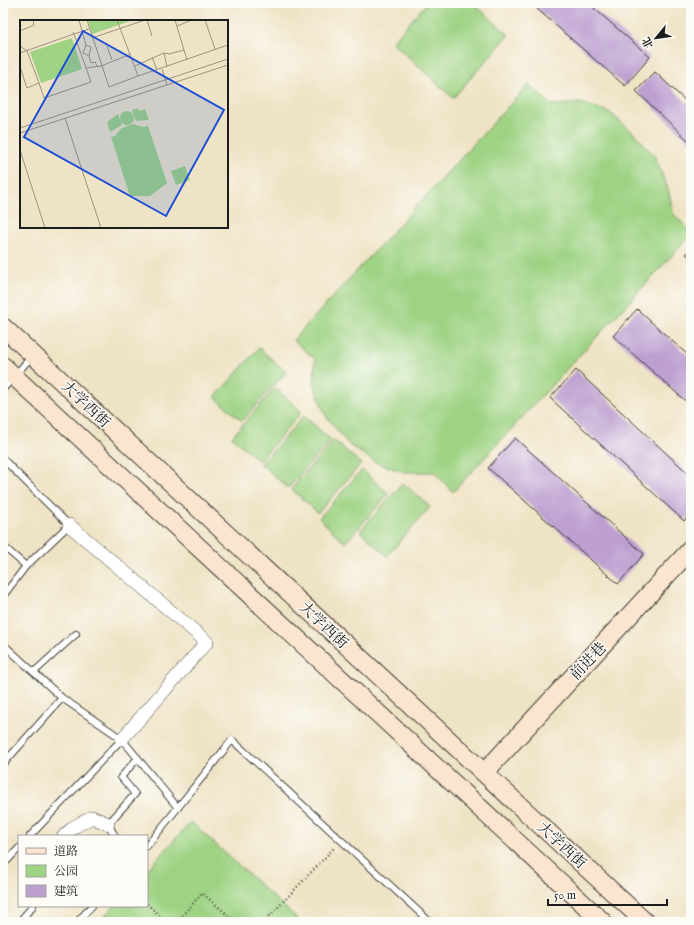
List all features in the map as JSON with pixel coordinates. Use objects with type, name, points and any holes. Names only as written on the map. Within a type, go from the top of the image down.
[{"type":"main road","name":"大学西街","points":[[3,327],[645,922]]},
{"type":"main road","name":"大学西街","points":[[7,377],[604,922]]},
{"type":"main road","name":"前进巷","points":[[484,773],[691,549]]},
{"type":"street","points":[[69,525],[206,642],[122,738]]},
{"type":"street","points":[[65,835],[74,826],[92,817],[108,824]]},
{"type":"lane","points":[[7,377],[33,355]]},
{"type":"lane","points":[[3,459],[69,525],[26,566],[3,596]]},
{"type":"lane","points":[[3,546],[26,566]]},
{"type":"lane","points":[[34,672],[76,634]]},
{"type":"lane","points":[[3,644],[62,698],[122,738],[178,808]]},
{"type":"lane","points":[[5,762],[62,698]]},
{"type":"lane","points":[[31,835],[122,738]]},
{"type":"lane","points":[[148,845],[232,740],[430,922]]},
{"type":"lane","points":[[114,835],[108,824],[135,794],[121,777],[138,758]]},
{"type":"lane","points":[[3,865],[18,849]]},
{"type":"lane","points":[[3,853],[9,859]]},
{"type":"lane","points":[[19,922],[32,907]]},
{"type":"lane","points":[[77,922],[91,907]]},
{"type":"path","points":[[264,922],[341,841]]},
{"type":"path","points":[[177,922],[202,894],[236,922]]},
{"type":"path","points":[[148,905],[167,922]]},
{"type":"green space","points":[[427,3],[473,3],[509,35],[453,98],[392,42]]},
{"type":"green space","points":[[529,84],[551,105],[581,103],[609,112],[635,134],[655,157],[668,189],[674,215],[691,231],[691,235],[453,492],[434,472],[404,472],[377,463],[349,445],[326,416],[314,385],[315,359],[293,340]]},
{"type":"green space","points":[[259,348],[286,372],[242,421],[215,397]]},
{"type":"green space","points":[[275,388],[302,412],[259,461],[232,437]]},
{"type":"green space","points":[[304,416],[331,440],[288,488],[261,464]]},
{"type":"green space","points":[[334,440],[361,464],[318,513],[291,489]]},
{"type":"green space","points":[[362,470],[389,494],[345,543],[319,518]]},
{"type":"green space","points":[[403,483],[430,507],[387,556],[360,531]]},
{"type":"green space","points":[[191,822],[301,922],[99,922],[113,907],[148,907],[148,869]]},
{"type":"building","points":[[540,3],[588,3],[650,57],[625,86],[536,8]]},
{"type":"building","points":[[655,72],[691,106],[691,143],[636,91]]},
{"type":"building","points":[[691,249],[691,259],[686,254]]},
{"type":"building","points":[[637,309],[691,358],[691,406],[613,336]]},
{"type":"building","points":[[576,370],[691,476],[691,512],[684,521],[550,398]]},
{"type":"building","points":[[515,438],[644,554],[618,584],[488,468]]}]
